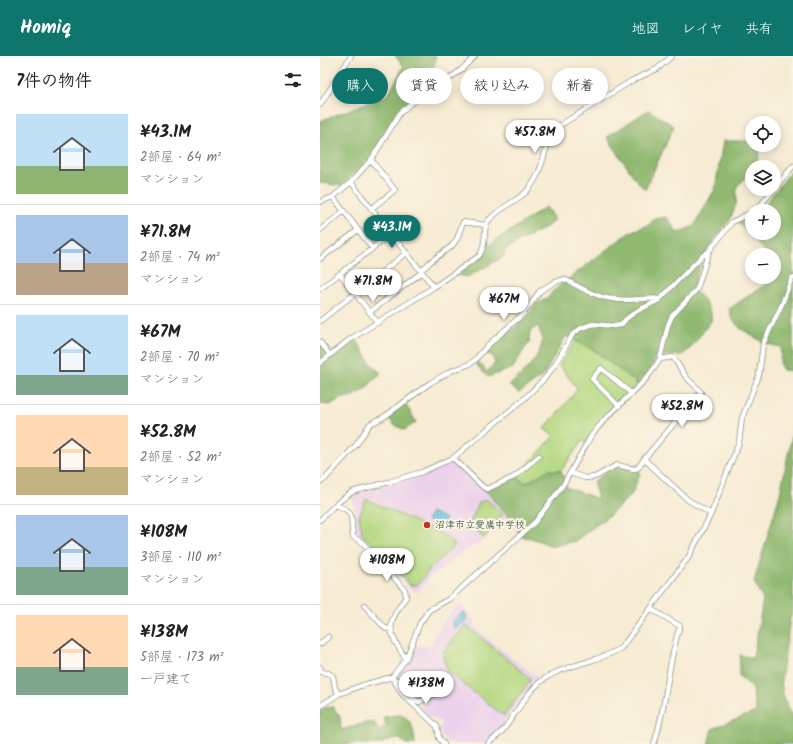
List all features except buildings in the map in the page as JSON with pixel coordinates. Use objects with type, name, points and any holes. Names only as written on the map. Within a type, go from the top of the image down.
[{"type":"street","points":[[320,105],[351,56]]},
{"type":"street","points":[[321,200],[333,197],[351,182],[371,160],[400,113],[410,104],[449,79],[475,56]]},
{"type":"street","points":[[320,363],[349,340],[434,287],[479,256],[484,250],[486,225],[488,221],[525,192],[532,184],[538,173],[551,133],[554,129],[633,80],[657,69],[672,56]]},
{"type":"street","points":[[371,160],[395,190],[371,209]]},
{"type":"street","points":[[762,204],[793,166]]},
{"type":"street","points":[[351,182],[434,287]]},
{"type":"street","points":[[333,197],[372,248]]},
{"type":"street","points":[[320,230],[344,212]]},
{"type":"street","points":[[320,520],[335,505],[356,490],[422,472],[453,458],[525,398],[545,378],[573,334],[581,328],[592,324],[614,326],[621,325],[626,319],[637,311],[660,299],[702,256],[709,251],[732,222],[745,215]]},
{"type":"street","points":[[370,312],[422,272],[430,262],[452,246],[457,239],[463,222],[486,225]]},
{"type":"street","points":[[320,259],[358,230]]},
{"type":"street","points":[[320,289],[391,234]]},
{"type":"street","points":[[393,679],[406,659],[420,623],[429,610],[450,599],[535,522],[563,485],[591,436],[604,420],[646,379],[660,359],[668,325],[672,316],[697,289],[709,251]]},
{"type":"street","points":[[320,321],[406,253]]},
{"type":"street","points":[[340,274],[378,323]]},
{"type":"street","points":[[488,744],[502,730],[538,683],[550,675],[564,669],[612,654],[621,648],[688,558],[711,514],[739,442],[742,418],[759,375],[763,344],[793,278]]},
{"type":"street","points":[[320,482],[325,479],[356,445],[370,424],[384,417],[430,383],[451,371],[470,364],[487,346],[524,313],[540,291],[553,283],[564,279],[583,290],[613,300],[660,299]]},
{"type":"street","points":[[320,342],[330,355]]},
{"type":"street","points":[[570,473],[585,478],[595,477],[617,466],[638,468],[701,392],[686,377],[673,357],[660,359]]},
{"type":"street","points":[[618,406],[592,379],[601,368],[632,394]]},
{"type":"street","points":[[453,458],[483,487],[487,489],[514,477],[539,456]]},
{"type":"street","points":[[644,459],[688,500],[711,514]]},
{"type":"street","points":[[335,505],[345,508],[350,512],[352,518],[353,537],[362,542],[405,590],[406,597],[396,610],[390,628],[406,659]]},
{"type":"street","points":[[364,606],[386,629],[390,628]]},
{"type":"street","points":[[651,609],[680,626],[673,649],[661,720],[654,744]]},
{"type":"street","points":[[320,644],[328,637]]},
{"type":"street","points":[[320,667],[321,673],[328,673],[333,676],[335,688],[339,694]]},
{"type":"street","points":[[393,679],[402,694],[437,726],[439,738],[444,744]]},
{"type":"street","points":[[320,706],[339,694],[360,686],[393,679],[397,680],[415,700],[419,702],[437,693]]},
{"type":"shaded area","name":"沼津市立愛鷹中学校","points":[[454,460],[509,513],[485,539],[461,553],[435,575],[431,574],[418,592],[410,589],[369,542],[358,535],[355,531],[356,518],[352,496],[406,480]]},
{"type":"shaded area","points":[[459,604],[475,621],[475,627],[503,651],[540,679],[524,693],[500,729],[486,744],[450,744],[440,735],[441,722],[428,716],[421,708],[424,702],[419,699],[396,675],[411,656],[416,644],[429,647],[447,616]]},
{"type":"green space","points":[[395,56],[436,56],[433,68],[403,68],[404,66]]},
{"type":"green space","points":[[396,80],[396,104],[408,104],[369,159],[342,186],[320,184],[320,121],[364,104],[388,104],[388,95]]},
{"type":"green space","points":[[648,110],[674,126],[645,190],[636,180],[607,137]]},
{"type":"green space","points":[[723,141],[745,141],[745,152],[759,152],[758,160],[745,160],[745,179],[737,186],[736,204],[730,220],[710,245],[700,265],[693,288],[703,299],[708,308],[711,321],[689,350],[682,355],[657,356],[651,369],[638,384],[594,350],[566,336],[543,376],[519,393],[509,385],[524,372],[538,354],[542,340],[538,326],[530,331],[529,344],[513,368],[488,377],[479,368],[475,362],[478,361],[487,372],[495,363],[492,355],[484,353],[528,316],[535,304],[547,299],[553,291],[606,250],[632,231],[649,225],[654,219],[667,217],[677,233],[694,226],[715,189]]},
{"type":"green space","points":[[793,169],[793,371],[783,370],[780,365],[781,347],[764,343],[740,328],[732,319],[729,309],[766,284],[781,284],[781,248],[762,248],[754,240],[781,240],[781,204],[766,204],[772,196],[781,196],[781,184]]},
{"type":"green space","points":[[546,207],[555,219],[548,226],[506,250],[502,258],[467,277],[457,275],[463,266],[481,254],[486,247]]},
{"type":"green space","points":[[745,218],[745,230],[737,221]]},
{"type":"green space","points":[[353,338],[356,339],[371,364],[381,373],[363,391],[353,396],[340,399],[330,405],[320,404],[320,366],[328,357],[320,361],[320,342],[329,355]]},
{"type":"green space","points":[[576,341],[594,350],[638,384],[585,443],[582,441],[561,471],[548,470],[526,483],[517,477],[554,436],[544,429],[578,389],[559,365]]},
{"type":"green space","points":[[405,403],[416,422],[405,430],[394,425],[388,417]]},
{"type":"green space","points":[[793,430],[793,611],[790,619],[781,681],[784,699],[793,716],[793,744],[708,744],[712,729],[756,712],[752,687],[739,676],[740,655],[753,658],[763,600],[754,582],[780,494]]},
{"type":"green space","points":[[637,465],[640,474],[632,494],[611,514],[575,541],[553,546],[531,538],[522,537],[506,513],[485,490],[516,478],[526,483],[548,470],[561,471],[566,487],[598,499],[593,482],[612,467]]},
{"type":"green space","points":[[366,499],[442,534],[455,545],[430,569],[417,585],[410,585],[372,543],[363,536],[359,517]]},
{"type":"green space","points":[[486,499],[503,514],[484,538],[469,525],[479,503]]},
{"type":"green space","points":[[466,625],[531,679],[504,716],[448,672],[442,653]]},
{"type":"green space","points":[[333,707],[340,717],[341,730],[373,721],[379,730],[386,726],[383,717],[399,715],[404,716],[412,726],[415,744],[407,744],[398,738],[379,744],[320,744],[320,711],[324,708]]},
{"type":"water","points":[[431,512],[446,519],[443,527],[427,520]]},
{"type":"water","points":[[463,612],[468,618],[456,629],[451,623]]},
{"type":"place","name":"沼津市立愛鷹中学校","points":[[427,525]]}]
